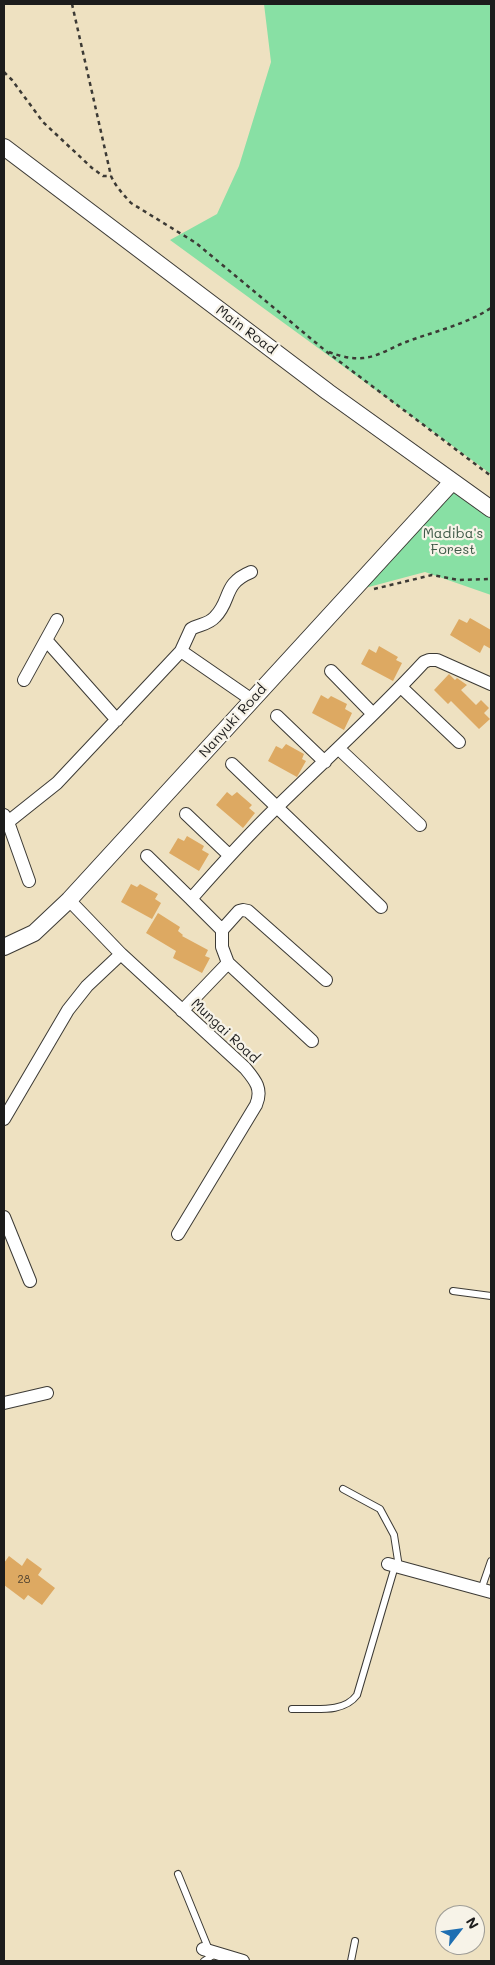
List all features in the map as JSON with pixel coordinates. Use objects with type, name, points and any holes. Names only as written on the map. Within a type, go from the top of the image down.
[{"type":"street","name":"Main Road","points":[[4,147],[328,392],[491,509]]},
{"type":"street","name":"Nanyuki Road","points":[[4,947],[34,933],[69,900],[452,482]]},
{"type":"street","points":[[29,881],[6,819],[58,783],[181,651],[191,629],[207,624],[214,618],[221,609],[231,586],[244,575],[251,572]]},
{"type":"street","points":[[24,680],[57,620]]},
{"type":"street","points":[[46,640],[117,720]]},
{"type":"street","points":[[181,651],[252,700]]},
{"type":"street","points":[[191,899],[277,807],[339,750],[424,662],[433,659],[491,684]]},
{"type":"street","points":[[331,671],[374,714]]},
{"type":"street","points":[[401,687],[459,742]]},
{"type":"street","points":[[277,716],[325,762]]},
{"type":"street","points":[[339,750],[420,825]]},
{"type":"street","points":[[232,764],[381,907]]},
{"type":"street","points":[[186,814],[230,856]]},
{"type":"street","points":[[147,856],[222,930]]},
{"type":"street","name":"Mungai Road","points":[[69,900],[121,954],[245,1068],[260,1091],[256,1105],[178,1234]]},
{"type":"street","points":[[312,1041],[228,963],[222,947],[222,930],[235,914],[243,910],[248,912],[326,980]]},
{"type":"street","points":[[4,1120],[68,1010],[87,986],[121,954]]},
{"type":"street","points":[[182,1011],[228,963]]},
{"type":"street","points":[[4,1217],[30,1281]]},
{"type":"street","points":[[4,1403],[47,1393]]},
{"type":"street","points":[[394,1565],[486,1591]]},
{"type":"street","points":[[208,1954],[243,1961]]},
{"type":"lane","points":[[453,1291],[491,1296]]},
{"type":"lane","points":[[292,1709],[342,1708],[351,1703],[357,1695],[394,1565],[394,1536],[380,1509],[342,1489]]},
{"type":"lane","points":[[486,1591],[491,1561]]},
{"type":"lane","points":[[178,1874],[208,1954]]},
{"type":"lane","points":[[351,1961],[355,1941]]},
{"type":"path","points":[[72,4],[111,176],[116,186],[131,203],[196,243],[327,352],[491,476]]},
{"type":"path","points":[[4,72],[43,122],[92,168],[103,176],[111,176]]},
{"type":"path","points":[[327,352],[352,358],[374,356],[432,332],[465,322],[491,308]]},
{"type":"path","points":[[349,595],[432,575],[459,580],[491,579]]},
{"type":"green space","points":[[264,4],[491,4],[491,474],[170,240],[217,214],[239,166],[271,62]]},
{"type":"green space","name":"Madiba's Forest","points":[[455,492],[491,515],[491,595],[425,572],[365,588],[443,496]]},
{"type":"building","points":[[470,618],[491,630],[491,649],[484,645],[480,653],[450,635],[459,619],[467,623]]},
{"type":"building","points":[[379,646],[398,657],[396,660],[402,663],[393,681],[361,664],[369,649],[376,653]]},
{"type":"building","points":[[449,674],[455,680],[457,678],[467,685],[461,690],[476,705],[481,700],[489,708],[484,713],[490,719],[479,729],[451,701],[448,704],[434,690]]},
{"type":"building","points":[[321,695],[328,699],[331,696],[347,704],[345,709],[352,713],[344,730],[312,713]]},
{"type":"building","points":[[286,744],[304,754],[302,759],[306,761],[297,777],[268,761],[276,746],[282,749]]},
{"type":"building","points":[[227,792],[232,796],[237,792],[252,805],[249,808],[255,813],[243,828],[216,805]]},
{"type":"building","points":[[187,836],[204,846],[202,850],[209,854],[199,871],[169,853],[178,838],[184,841]]},
{"type":"building","points":[[131,884],[137,887],[140,884],[158,894],[155,899],[161,903],[152,919],[121,902]]},
{"type":"building","points":[[158,913],[180,927],[178,931],[182,936],[208,950],[205,956],[210,958],[202,973],[173,958],[176,951],[146,933]]},
{"type":"building","points":[[9,1556],[22,1566],[27,1558],[42,1569],[38,1575],[55,1588],[42,1605],[28,1595],[24,1600],[4,1585],[4,1563]]}]
